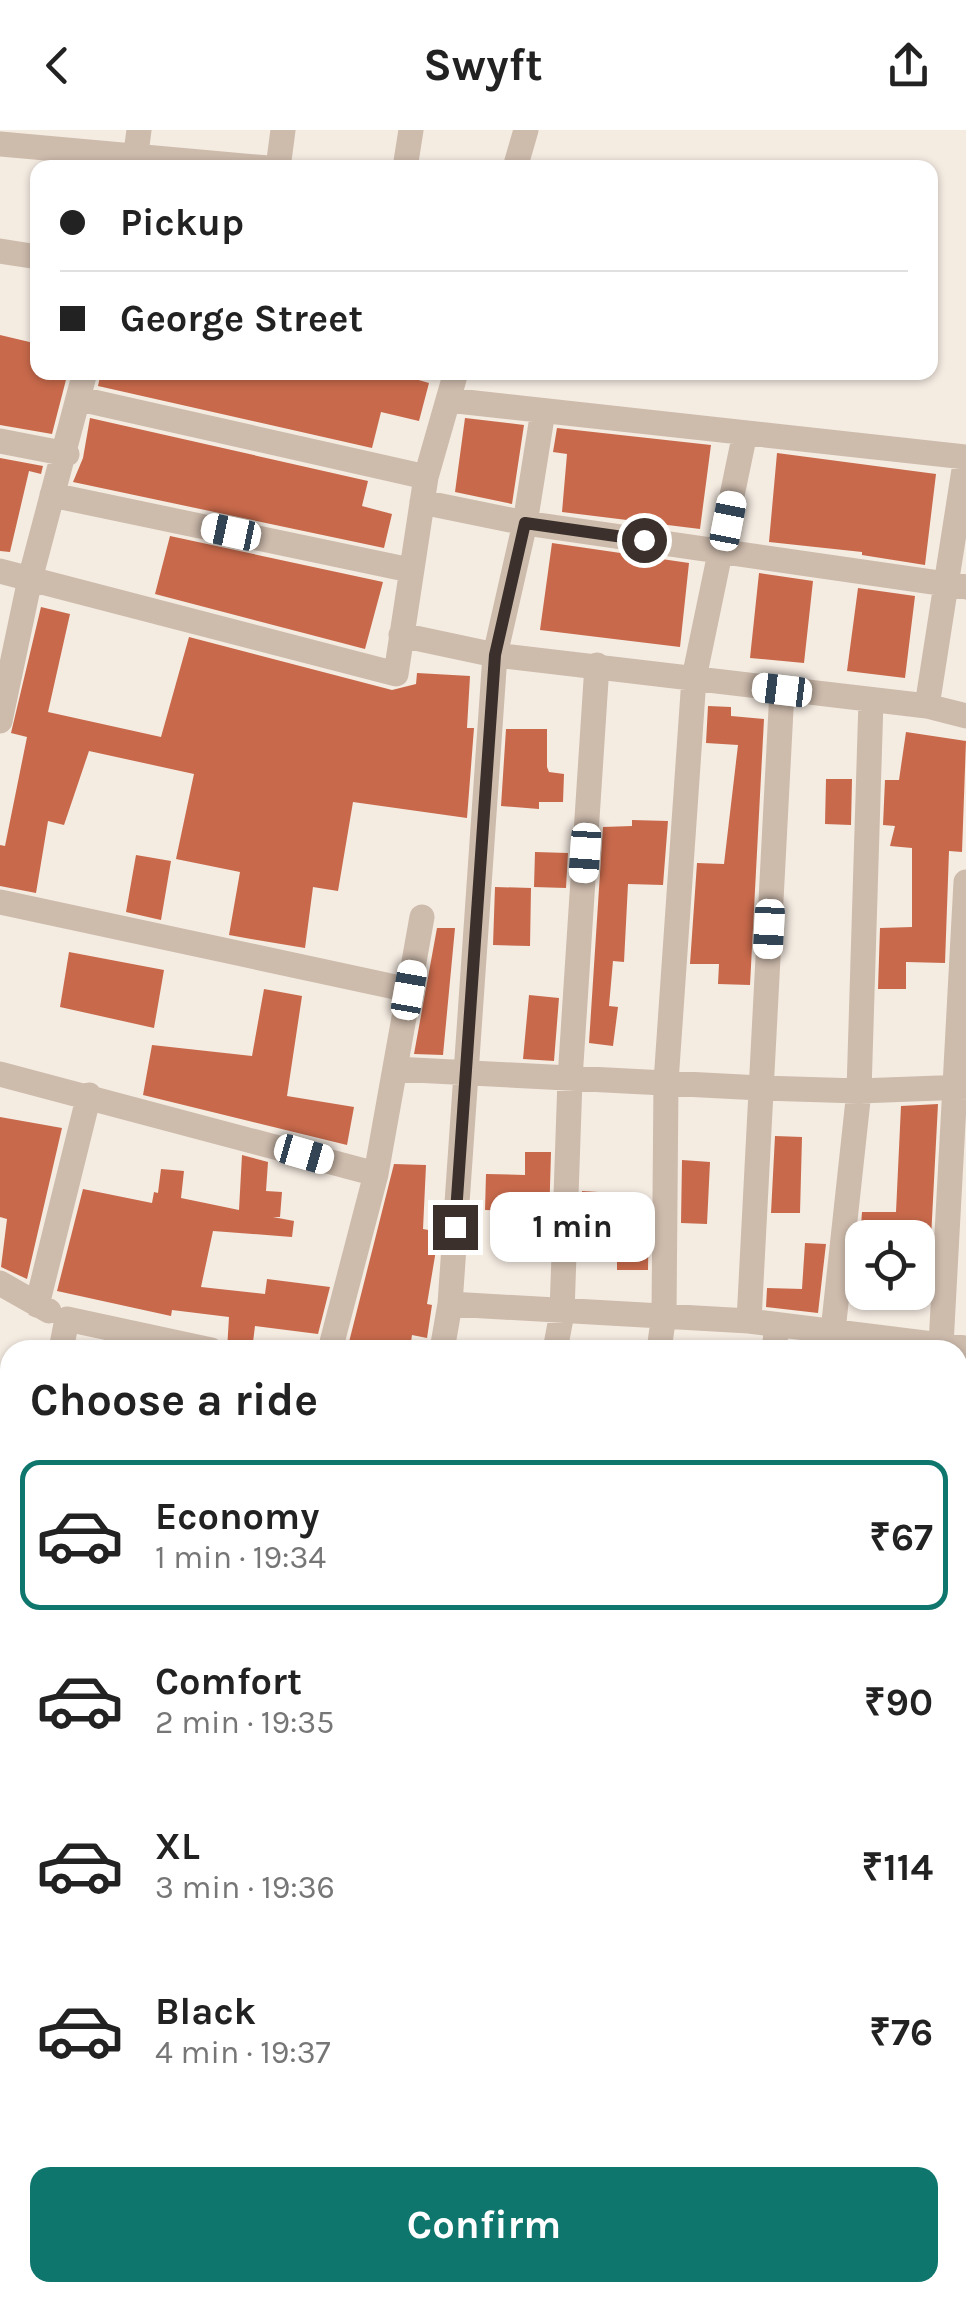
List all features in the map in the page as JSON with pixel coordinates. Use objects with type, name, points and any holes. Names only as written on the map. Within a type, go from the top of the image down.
[{"type":"street","points":[[279,160],[283,130]]},
{"type":"street","points":[[406,160],[411,130]]},
{"type":"street","points":[[517,160],[526,130]]},
{"type":"street","points":[[17,140],[206,160]]},
{"type":"street","points":[[0,251],[30,255]]},
{"type":"street","points":[[0,720],[30,579],[84,380]]},
{"type":"street","points":[[0,572],[396,674],[424,490],[448,381],[543,412],[966,458],[955,585],[927,706]]},
{"type":"street","points":[[80,399],[424,490],[525,523],[955,585]]},
{"type":"street","points":[[444,1340],[450,1304],[495,655],[525,523],[543,412]]},
{"type":"street","points":[[660,1340],[664,1314],[666,1082],[694,678],[746,433]]},
{"type":"street","points":[[0,440],[67,454]]},
{"type":"street","points":[[52,495],[410,570]]},
{"type":"street","points":[[401,635],[495,655],[927,706],[966,716]]},
{"type":"street","points":[[558,1340],[597,665]]},
{"type":"street","points":[[749,1321],[782,690]]},
{"type":"street","points":[[833,1331],[859,1091],[871,700]]},
{"type":"street","points":[[954,1340],[966,882]]},
{"type":"street","points":[[0,902],[409,990]]},
{"type":"street","points":[[333,1340],[376,1174],[422,917]]},
{"type":"street","points":[[395,1070],[859,1091],[961,1087]]},
{"type":"street","points":[[0,1074],[376,1174]]},
{"type":"street","points":[[37,1305],[89,1095]]},
{"type":"street","points":[[0,1283],[68,1319],[166,1340]]},
{"type":"street","points":[[450,1304],[749,1321],[776,1337],[833,1331],[862,1340]]},
{"type":"street","points":[[63,1340],[68,1319]]},
{"type":"building","points":[[0,335],[30,342],[30,380],[66,380],[52,434],[0,425]]},
{"type":"building","points":[[99,380],[429,383],[419,421],[381,412],[372,448],[98,386]]},
{"type":"building","points":[[90,418],[368,481],[362,506],[392,514],[384,548],[73,482],[83,458]]},
{"type":"building","points":[[465,418],[524,425],[512,504],[455,492]]},
{"type":"building","points":[[557,428],[711,445],[700,529],[562,512],[567,454],[553,452]]},
{"type":"building","points":[[777,453],[936,474],[925,565],[862,552],[769,542]]},
{"type":"building","points":[[0,458],[43,466],[41,474],[29,471],[10,552],[0,551]]},
{"type":"building","points":[[170,536],[383,582],[365,649],[155,594]]},
{"type":"building","points":[[552,543],[689,563],[680,647],[540,630]]},
{"type":"building","points":[[759,573],[813,581],[804,663],[750,658]]},
{"type":"building","points":[[858,588],[915,596],[905,678],[847,671]]},
{"type":"building","points":[[41,607],[70,614],[48,712],[161,737],[189,637],[392,690],[416,684],[417,673],[470,676],[467,728],[474,728],[467,818],[353,802],[338,891],[313,887],[305,948],[251,939],[229,935],[240,872],[176,859],[194,774],[89,751],[64,825],[48,821],[36,893],[0,886],[0,845],[5,846],[27,737],[11,733]]},
{"type":"building","points":[[708,706],[731,707],[731,716],[764,719],[750,985],[718,984],[719,964],[690,964],[697,863],[724,864],[738,745],[706,743]]},
{"type":"building","points":[[506,729],[547,729],[547,767],[549,772],[564,774],[563,802],[539,802],[539,809],[501,806]]},
{"type":"building","points":[[906,732],[966,741],[962,852],[949,851],[945,963],[906,962],[906,989],[878,989],[880,928],[912,927],[912,848],[890,846],[895,826],[883,825],[885,780],[899,780]]},
{"type":"building","points":[[826,779],[852,779],[851,825],[825,824]]},
{"type":"building","points":[[632,820],[668,821],[663,885],[628,884],[624,962],[613,961],[609,1006],[618,1007],[613,1046],[589,1043],[603,827],[632,826]]},
{"type":"building","points":[[535,852],[568,853],[566,888],[534,887]]},
{"type":"building","points":[[136,855],[171,861],[161,920],[126,912]]},
{"type":"building","points":[[495,887],[531,888],[530,946],[493,945]]},
{"type":"building","points":[[437,928],[455,928],[443,1055],[414,1054]]},
{"type":"building","points":[[69,952],[164,970],[154,1028],[60,1007]]},
{"type":"building","points":[[264,989],[302,996],[287,1096],[354,1107],[347,1145],[143,1095],[152,1045],[252,1056]]},
{"type":"building","points":[[529,995],[559,998],[554,1061],[523,1059]]},
{"type":"building","points":[[938,1104],[932,1220],[861,1220],[862,1212],[896,1212],[901,1106]]},
{"type":"building","points":[[0,1117],[62,1128],[27,1279],[1,1267],[7,1219],[0,1217]]},
{"type":"building","points":[[775,1136],[802,1137],[800,1213],[771,1213]]},
{"type":"building","points":[[525,1152],[551,1152],[549,1221],[525,1220],[525,1211],[485,1210],[486,1174],[525,1175]]},
{"type":"building","points":[[242,1155],[268,1162],[266,1191],[282,1192],[280,1217],[273,1217],[294,1221],[292,1237],[213,1231],[201,1287],[265,1294],[267,1279],[330,1287],[318,1334],[255,1326],[253,1340],[228,1340],[229,1317],[172,1310],[171,1316],[57,1291],[83,1189],[152,1203],[154,1192],[158,1193],[161,1169],[184,1171],[181,1198],[239,1210]]},
{"type":"building","points":[[682,1160],[710,1162],[707,1224],[681,1223]]},
{"type":"building","points":[[394,1164],[426,1165],[423,1229],[439,1232],[427,1304],[432,1305],[427,1338],[412,1335],[411,1340],[350,1340]]},
{"type":"building","points":[[582,1191],[615,1193],[614,1205],[649,1205],[648,1270],[617,1270],[617,1261],[580,1259]]},
{"type":"building","points":[[805,1243],[826,1244],[818,1313],[766,1307],[767,1288],[802,1289]]},
{"type":"route","points":[[455,1227],[495,655],[525,523],[644,540]]}]
